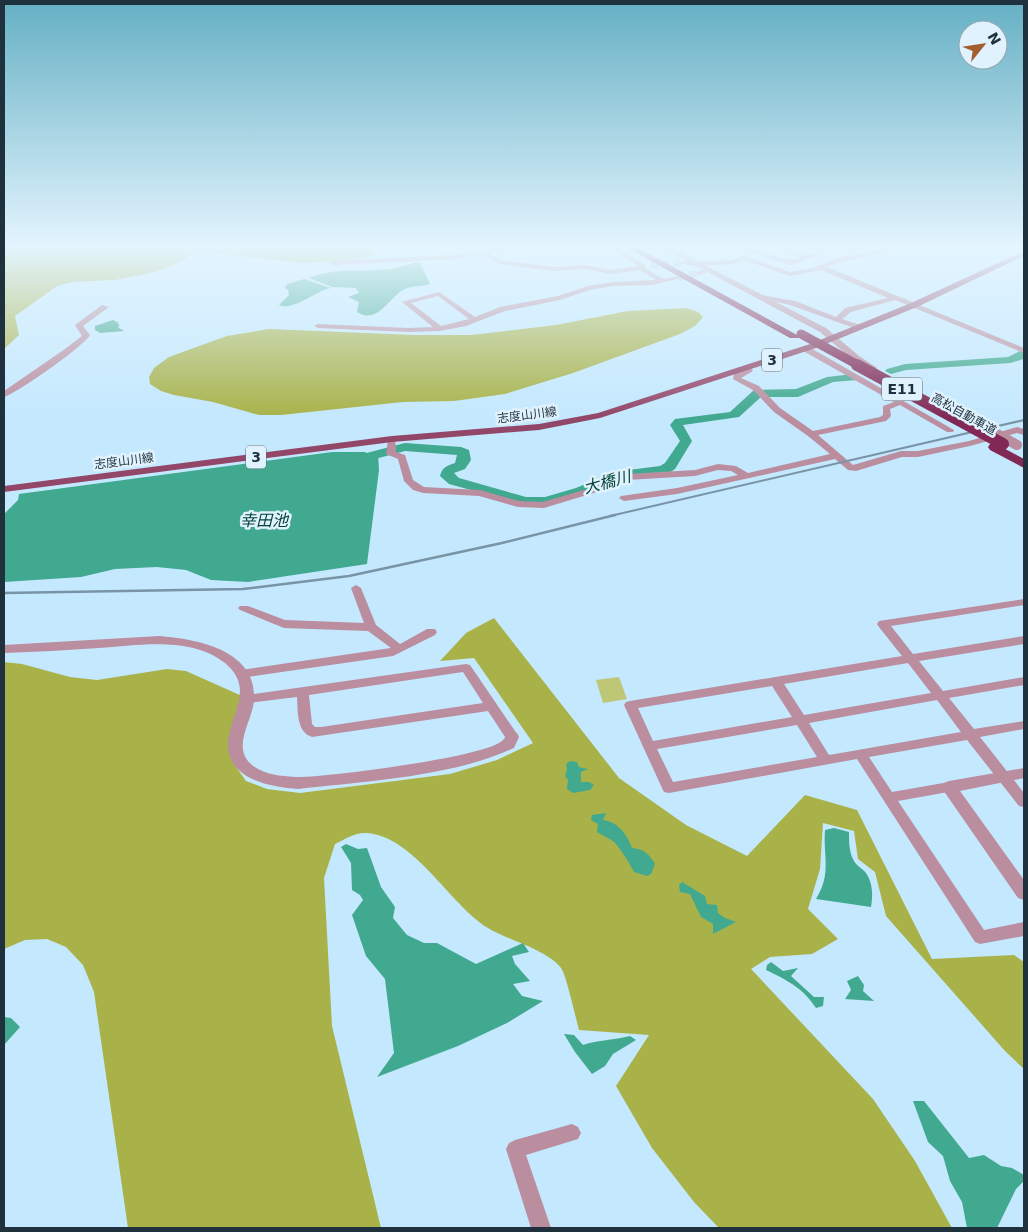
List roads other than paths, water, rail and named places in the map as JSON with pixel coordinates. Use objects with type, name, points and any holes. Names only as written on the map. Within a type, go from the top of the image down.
[{"type":"highway","name":"高松自動車道","points":[[736,302],[798,335]]},
{"type":"highway","name":"高松自動車道","points":[[739,302],[998,446],[1024,464]]},
{"type":"highway","name":"高松自動車道","points":[[998,446],[1024,456]]},
{"type":"main road","name":"志度山川線","points":[[4,488],[392,439],[508,431],[600,416],[806,349],[919,302]]},
{"type":"street","points":[[407,302],[440,329]]},
{"type":"street","points":[[450,302],[474,320]]},
{"type":"street","points":[[318,326],[409,330],[440,329],[474,320],[503,309],[537,302]]},
{"type":"street","points":[[770,302],[834,338],[856,358],[1021,447]]},
{"type":"street","points":[[789,302],[857,327]]},
{"type":"street","points":[[837,320],[848,310],[876,302]]},
{"type":"street","points":[[908,302],[944,320],[1024,352]]},
{"type":"street","points":[[4,395],[68,351],[86,335],[79,325],[105,307]]},
{"type":"street","points":[[806,349],[950,430]]},
{"type":"street","points":[[746,368],[749,371],[737,376],[737,379],[756,388],[777,410],[811,434],[851,468],[901,454],[918,454],[1018,430],[1024,432]]},
{"type":"street","points":[[811,434],[883,419],[887,416],[886,408],[901,402]]},
{"type":"street","points":[[392,439],[391,454],[402,457],[406,475],[415,488],[480,494],[528,505],[544,505],[628,477],[680,474],[718,467],[733,468],[747,476]]},
{"type":"street","points":[[624,498],[677,492],[835,456]]},
{"type":"street","points":[[356,588],[371,627],[400,649]]},
{"type":"street","points":[[1024,602],[883,624],[1024,802]]},
{"type":"street","points":[[244,608],[284,624],[371,627]]},
{"type":"street","points":[[241,674],[393,652],[431,632]]},
{"type":"street","points":[[4,650],[159,640],[185,642],[206,647],[222,655],[241,674],[246,686],[247,699],[235,742],[236,754],[243,766],[256,776],[276,782],[298,783],[435,766],[479,757],[509,744],[512,737],[466,668],[247,699]]},
{"type":"street","points":[[1024,640],[630,704],[669,788],[1024,725]]},
{"type":"street","points":[[775,680],[826,760]]},
{"type":"street","points":[[650,746],[1024,681]]},
{"type":"street","points":[[303,692],[306,725],[312,732],[491,706]]},
{"type":"street","points":[[860,754],[980,938],[1024,929]]},
{"type":"street","points":[[889,798],[1024,773]]},
{"type":"street","points":[[949,787],[1024,893]]},
{"type":"street","points":[[540,1228],[515,1149],[572,1133]]},
{"type":"water","points":[[282,302],[298,302],[291,306],[279,305]]},
{"type":"water","points":[[359,302],[389,302],[377,313],[371,315],[357,312]]},
{"type":"water","points":[[113,320],[121,325],[118,326],[124,331],[100,333],[95,330],[95,326]]},
{"type":"water","name":"幸田池","points":[[332,452],[378,454],[379,470],[367,564],[248,582],[211,580],[186,570],[157,567],[115,569],[81,577],[4,582],[4,514],[18,500],[19,494]]},
{"type":"water","points":[[570,761],[577,762],[579,767],[588,769],[581,772],[581,782],[589,782],[594,785],[590,790],[573,793],[567,789],[566,764]]},
{"type":"water","points":[[606,813],[603,820],[617,826],[625,834],[632,848],[643,851],[651,857],[655,864],[651,874],[647,876],[634,872],[616,844],[597,832],[598,824],[591,820],[592,815]]},
{"type":"water","points":[[834,828],[849,832],[850,849],[853,859],[866,873],[870,881],[871,907],[816,899],[824,881],[826,865],[825,830]]},
{"type":"water","points":[[346,844],[358,849],[367,848],[381,887],[395,907],[393,918],[407,935],[424,943],[437,943],[476,964],[523,943],[529,952],[512,956],[515,964],[530,981],[513,984],[522,996],[543,1001],[507,1023],[458,1046],[377,1077],[394,1053],[385,979],[366,956],[352,915],[363,900],[360,895],[352,890],[351,863],[341,847]]},
{"type":"water","points":[[682,882],[705,896],[707,904],[717,905],[718,913],[736,922],[713,934],[713,924],[701,917],[690,894],[680,892],[679,885]]},
{"type":"water","points":[[771,962],[783,971],[798,968],[791,976],[814,997],[824,997],[823,1006],[816,1008],[806,995],[794,985],[766,970],[767,965]]},
{"type":"water","points":[[858,976],[864,985],[863,991],[874,1001],[845,999],[851,990],[847,981]]},
{"type":"water","points":[[4,1017],[11,1018],[20,1027],[4,1045]]},
{"type":"water","points":[[564,1034],[574,1035],[583,1045],[630,1036],[636,1040],[613,1054],[605,1066],[592,1074]]},
{"type":"water","points":[[913,1101],[924,1101],[969,1158],[984,1155],[1001,1166],[1012,1168],[1024,1175],[1024,1181],[1016,1189],[997,1228],[967,1228],[962,1202],[950,1181],[943,1156],[928,1142]]},
{"type":"waterway","name":"大橋川","points":[[891,371],[905,367],[1010,360],[1021,356],[1024,352]]},
{"type":"waterway","name":"大橋川","points":[[360,459],[405,447],[461,451],[464,453],[464,460],[460,466],[448,471],[447,476],[454,481],[525,501],[546,501],[581,491],[618,475],[664,470],[670,466],[686,441],[676,425],[679,422],[734,415],[758,393],[798,393],[831,379],[853,378]]},
{"type":"railway","points":[[610,516],[1024,420]]},
{"type":"railway","points":[[4,593],[243,589],[349,576],[502,543],[615,515]]}]
